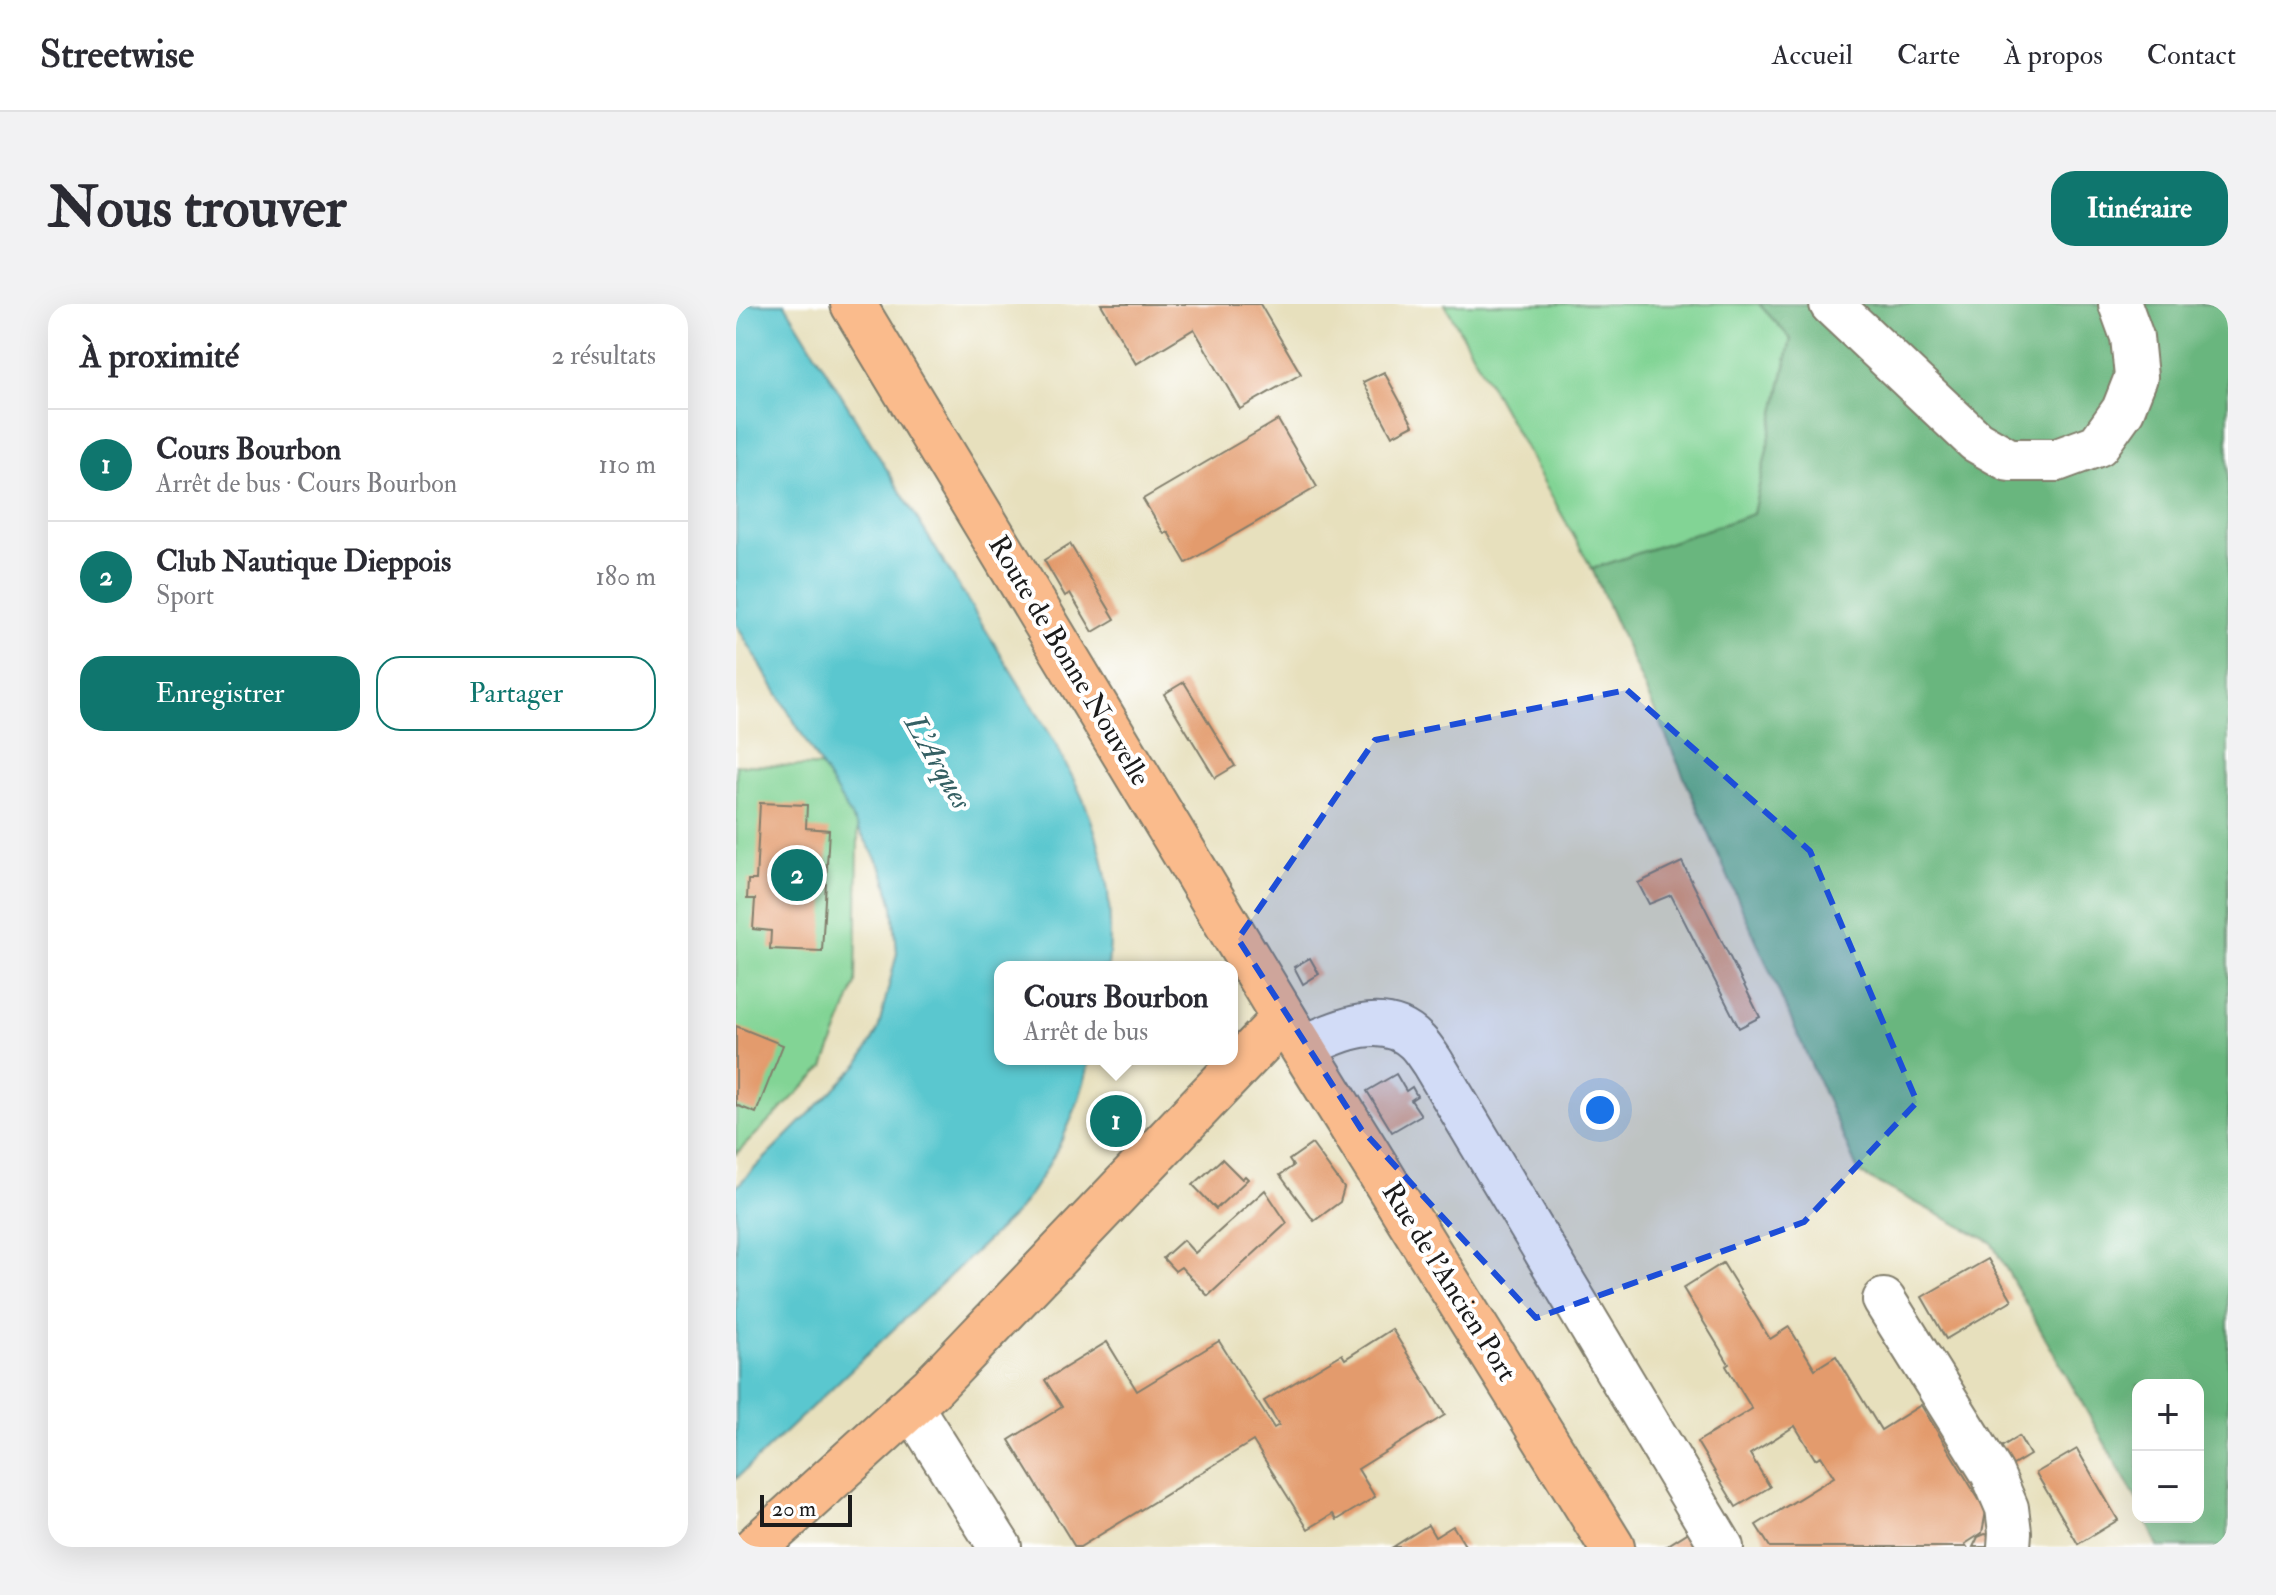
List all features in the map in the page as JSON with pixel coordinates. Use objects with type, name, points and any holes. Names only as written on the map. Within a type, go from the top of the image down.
[{"type":"main road","name":"Route de Bonne Nouvelle","points":[[853,304],[1294,1033]]},
{"type":"main road","points":[[756,1547],[932,1387],[1294,1033]]},
{"type":"main road","name":"Rue de l'Ancien Port","points":[[1294,1033],[1612,1547]]},
{"type":"street","points":[[1831,304],[1976,441],[2009,460],[2057,460],[2098,445],[2123,410],[2136,377],[2132,337],[2120,304]]},
{"type":"street","points":[[1294,1033],[1378,1025],[1395,1027],[1415,1040],[1432,1062],[1722,1547]]},
{"type":"street","points":[[1884,1300],[1992,1473],[2007,1508],[2009,1547]]},
{"type":"street","points":[[911,1406],[1000,1547]]},
{"type":"highlighted area","points":[[1627,690],[1810,851],[1917,1102],[1804,1222],[1536,1318],[1361,1129],[1238,939],[1375,740]]},
{"type":"green space","points":[[1445,304],[1759,304],[1791,338],[1753,514],[1592,569]]},
{"type":"green space","points":[[1759,304],[2228,304],[2228,1547],[2158,1547],[2148,1523],[2204,1523],[2204,1379],[2132,1379],[2132,1491],[1991,1242],[1859,1173],[1592,569],[1753,514],[1791,339]]},
{"type":"green space","points":[[736,765],[859,767],[856,983],[824,1067],[736,1154]]},
{"type":"water","name":"L'Arques","points":[[736,304],[785,304],[1056,744],[1086,806],[1101,851],[1109,896],[1110,943],[1108,961],[994,961],[994,1065],[1089,1065],[1071,1120],[1052,1158],[1017,1212],[736,1479],[736,1187],[859,1064],[878,1030],[897,953],[893,906],[883,870],[736,624]]},
{"type":"building","points":[[1101,304],[1260,304],[1301,374],[1240,409],[1194,329],[1136,364]]},
{"type":"building","points":[[1384,372],[1413,425],[1392,436],[1363,382]]},
{"type":"building","points":[[1278,420],[1317,487],[1186,563],[1143,499]]},
{"type":"building","points":[[1070,544],[1115,619],[1093,632],[1070,593],[1065,596],[1044,560]]},
{"type":"building","points":[[1184,682],[1235,766],[1215,778],[1164,694]]},
{"type":"building","points":[[760,803],[807,805],[806,828],[829,830],[822,951],[770,949],[771,931],[753,929],[755,899],[747,899],[748,880],[756,880]]},
{"type":"building","points":[[1682,862],[1760,1017],[1739,1028],[1671,895],[1649,904],[1638,883]]},
{"type":"building","points":[[1310,958],[1319,974],[1303,984],[1294,967]]},
{"type":"building","points":[[736,1026],[783,1045],[756,1113],[736,1105]]},
{"type":"building","points":[[1396,1074],[1406,1091],[1412,1087],[1417,1096],[1411,1100],[1421,1115],[1392,1132],[1367,1091]]},
{"type":"building","points":[[1312,1144],[1344,1188],[1340,1202],[1314,1221],[1280,1175],[1293,1166],[1289,1160]]},
{"type":"building","points":[[1222,1159],[1242,1179],[1245,1176],[1248,1179],[1216,1209],[1193,1185]]},
{"type":"building","points":[[1265,1190],[1287,1223],[1208,1296],[1181,1267],[1175,1271],[1163,1258],[1183,1240],[1195,1253]]},
{"type":"building","points":[[1988,1259],[2012,1300],[1946,1339],[1922,1297]]},
{"type":"building","points":[[1723,1263],[1770,1339],[1789,1327],[1815,1369],[1836,1356],[1881,1430],[1921,1405],[1986,1511],[1982,1533],[1965,1544],[1967,1547],[1770,1547],[1756,1525],[1834,1477],[1821,1456],[1815,1459],[1795,1426],[1750,1454],[1770,1487],[1736,1507],[1697,1442],[1752,1409],[1683,1288]]},
{"type":"building","points":[[1392,1329],[1445,1415],[1358,1469],[1375,1497],[1337,1520],[1333,1514],[1308,1529],[1253,1441],[1080,1547],[1075,1547],[1009,1440],[1062,1407],[1045,1380],[1107,1342],[1137,1391],[1219,1341],[1274,1428],[1279,1425],[1264,1401],[1342,1354],[1345,1359]]},
{"type":"building","points":[[2019,1436],[2030,1455],[2008,1468],[1998,1449]]},
{"type":"building","points":[[2077,1449],[2118,1520],[2078,1544],[2036,1473]]},
{"type":"building","points":[[1428,1525],[1435,1537],[1453,1526],[1466,1547],[1393,1547]]},
{"type":"building","points":[[1692,1530],[1702,1547],[1665,1547]]},
{"type":"building","points":[[1985,1534],[1999,1547],[1973,1547],[1978,1537]]},
{"type":"place","name":"Club Nautique Dieppois","points":[[797,875]]},
{"type":"place","name":"Cours Bourbon","points":[[1116,1121]]}]
